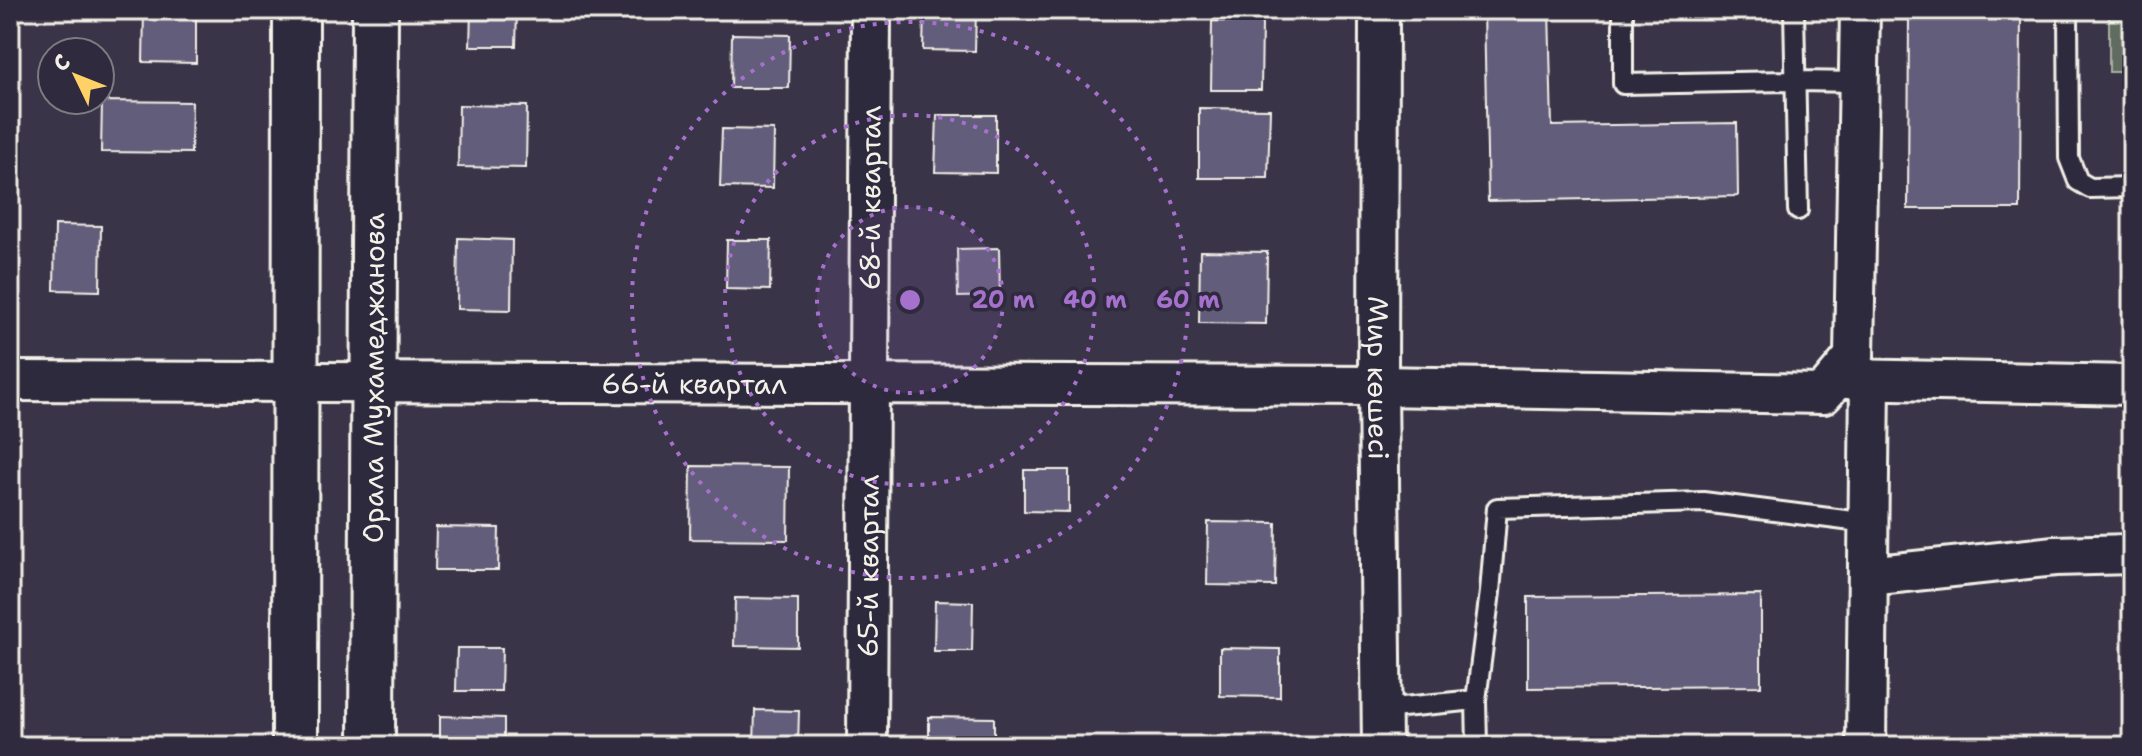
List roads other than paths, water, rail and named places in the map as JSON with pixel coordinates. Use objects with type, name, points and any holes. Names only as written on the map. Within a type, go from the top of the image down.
[{"type":"street","points":[[295,746],[296,10]]},
{"type":"street","name":"Орала Мухамеджанова","points":[[372,746],[375,10]]},
{"type":"street","name":"68-й квартал","points":[[869,384],[871,10]]},
{"type":"street","name":"Мир көшесі","points":[[1379,10],[1378,386],[1382,728]]},
{"type":"street","points":[[1860,10],[1852,379],[1868,523],[1866,746]]},
{"type":"street","points":[[1852,379],[2132,385]]},
{"type":"street","name":"66-й квартал","points":[[10,381],[1378,386],[1823,394],[1852,379]]},
{"type":"street","name":"65-й квартал","points":[[867,746],[869,384]]},
{"type":"street","points":[[1868,576],[2055,556],[2132,554]]},
{"type":"lane","points":[[1623,10],[1623,84],[1859,82]]},
{"type":"lane","points":[[1794,10],[1798,210]]},
{"type":"lane","points":[[2068,10],[2069,158],[2078,181],[2090,188],[2132,187]]},
{"type":"lane","points":[[1477,746],[1476,700],[1497,508],[1703,502],[1868,523]]},
{"type":"lane","points":[[1382,728],[1476,700]]}]
